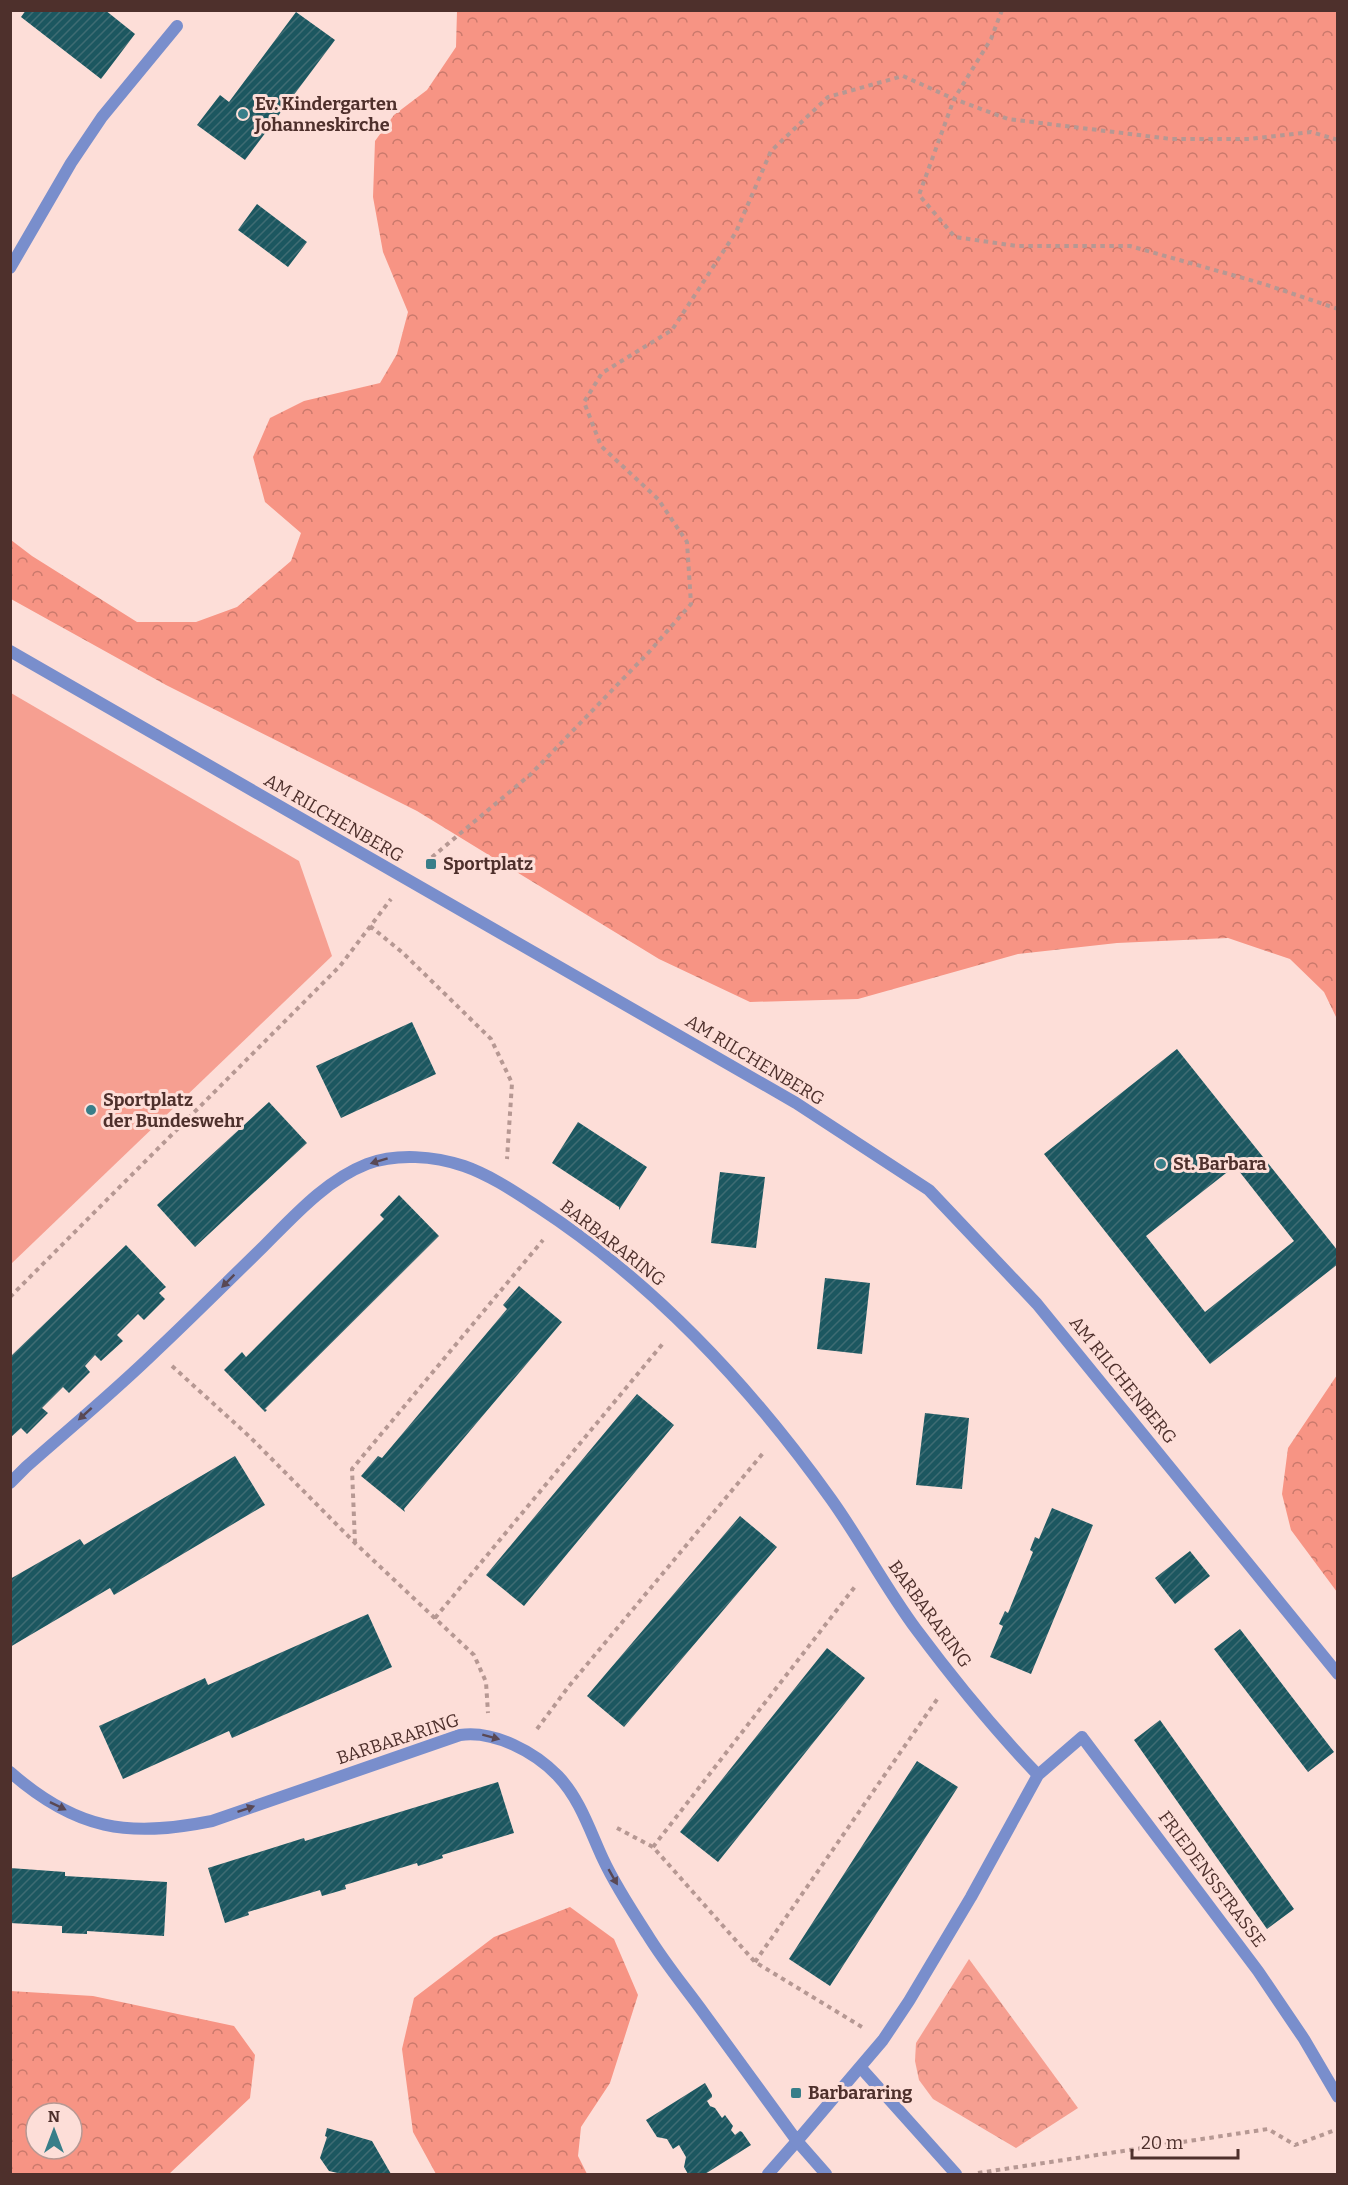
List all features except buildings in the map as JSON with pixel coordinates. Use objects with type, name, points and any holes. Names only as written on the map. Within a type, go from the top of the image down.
[{"type":"street","points":[[10,268],[71,164],[102,117],[177,26]]},
{"type":"street","name":"AM RILCHENBERG","points":[[10,651],[796,1103],[929,1190],[1037,1304],[1338,1674]]},
{"type":"street","name":"BARBARARING","points":[[10,1483],[155,1352],[300,1210],[338,1179],[365,1165],[388,1158],[415,1157],[465,1166],[505,1186],[559,1221],[614,1263],[681,1322],[727,1370],[780,1433],[831,1500],[913,1626],[996,1731],[1038,1775]]},
{"type":"street","name":"BARBARARING","points":[[10,1772],[52,1803],[88,1820],[117,1829],[144,1831],[175,1829],[212,1821],[453,1737],[468,1734],[490,1736],[523,1749],[557,1775],[582,1810],[604,1862],[677,1979],[797,2141],[826,2175]]},
{"type":"street","name":"FRIEDENSSTRASSE","points":[[1038,1775],[1082,1737],[1258,1971],[1304,2039],[1338,2097]]},
{"type":"street","points":[[768,2175],[883,2040],[909,2001],[971,1896],[1038,1775]]},
{"type":"street","points":[[861,2068],[956,2175]]},
{"type":"path","points":[[1002,10],[991,39],[954,99],[919,195],[955,237],[1017,246],[1130,246],[1264,284],[1338,309]]},
{"type":"path","points":[[433,856],[531,774],[649,652],[691,604],[687,542],[658,500],[601,446],[584,402],[602,373],[672,330],[736,232],[771,151],[828,97],[903,76],[954,99],[1008,119],[1171,139],[1249,139],[1311,132],[1338,140]]},
{"type":"path","points":[[10,1297],[340,966],[406,879]]},
{"type":"path","points":[[370,926],[403,953],[491,1040],[512,1083],[505,1186]]},
{"type":"path","points":[[355,1543],[352,1468],[559,1221]]},
{"type":"path","points":[[435,1618],[681,1322]]},
{"type":"path","points":[[155,1352],[226,1414],[355,1543],[474,1655],[486,1682],[490,1736]]},
{"type":"path","points":[[523,1749],[569,1686],[780,1433]]},
{"type":"path","points":[[653,1847],[872,1564]]},
{"type":"path","points":[[755,1962],[953,1677]]},
{"type":"path","points":[[582,1810],[653,1847],[755,1962],[883,2040]]},
{"type":"path","points":[[969,2175],[1268,2129],[1295,2145],[1338,2129]]},
{"type":"green space","points":[[457,11],[1337,11],[1337,1019],[1324,992],[1290,959],[1228,938],[1117,943],[1018,954],[858,999],[750,1002],[659,959],[417,811],[166,685],[11,599],[11,540],[32,556],[137,622],[196,622],[237,607],[291,561],[301,533],[265,502],[253,457],[270,418],[304,401],[380,383],[397,354],[408,312],[383,252],[373,197],[375,141],[394,115],[427,90],[456,47]]},
{"type":"green space","name":"Sportplatz der Bundeswehr","points":[[11,693],[299,861],[332,956],[11,1264]]},
{"type":"green space","points":[[1337,1375],[1337,1592],[1291,1530],[1282,1494],[1288,1448]]},
{"type":"green space","points":[[570,1907],[614,1939],[638,1995],[610,2083],[581,2127],[578,2156],[587,2174],[436,2174],[413,2132],[402,2049],[414,1998],[494,1937]]},
{"type":"green space","points":[[969,1959],[1078,2108],[1016,2148],[933,2099],[919,2080],[915,2061],[916,2043]]},
{"type":"green space","points":[[10,1991],[93,1996],[234,2026],[255,2055],[250,2098],[169,2174],[11,2174]]},
{"type":"place","name":"Ev. Kindergarten Johanneskirche","points":[[243,114]]},
{"type":"place","name":"Sportplatz","points":[[431,864]]},
{"type":"place","name":"Sportplatz der Bundeswehr","points":[[91,1110]]},
{"type":"place","name":"St. Barbara","points":[[1161,1164]]},
{"type":"place","name":"Barbararing","points":[[796,2093]]}]
